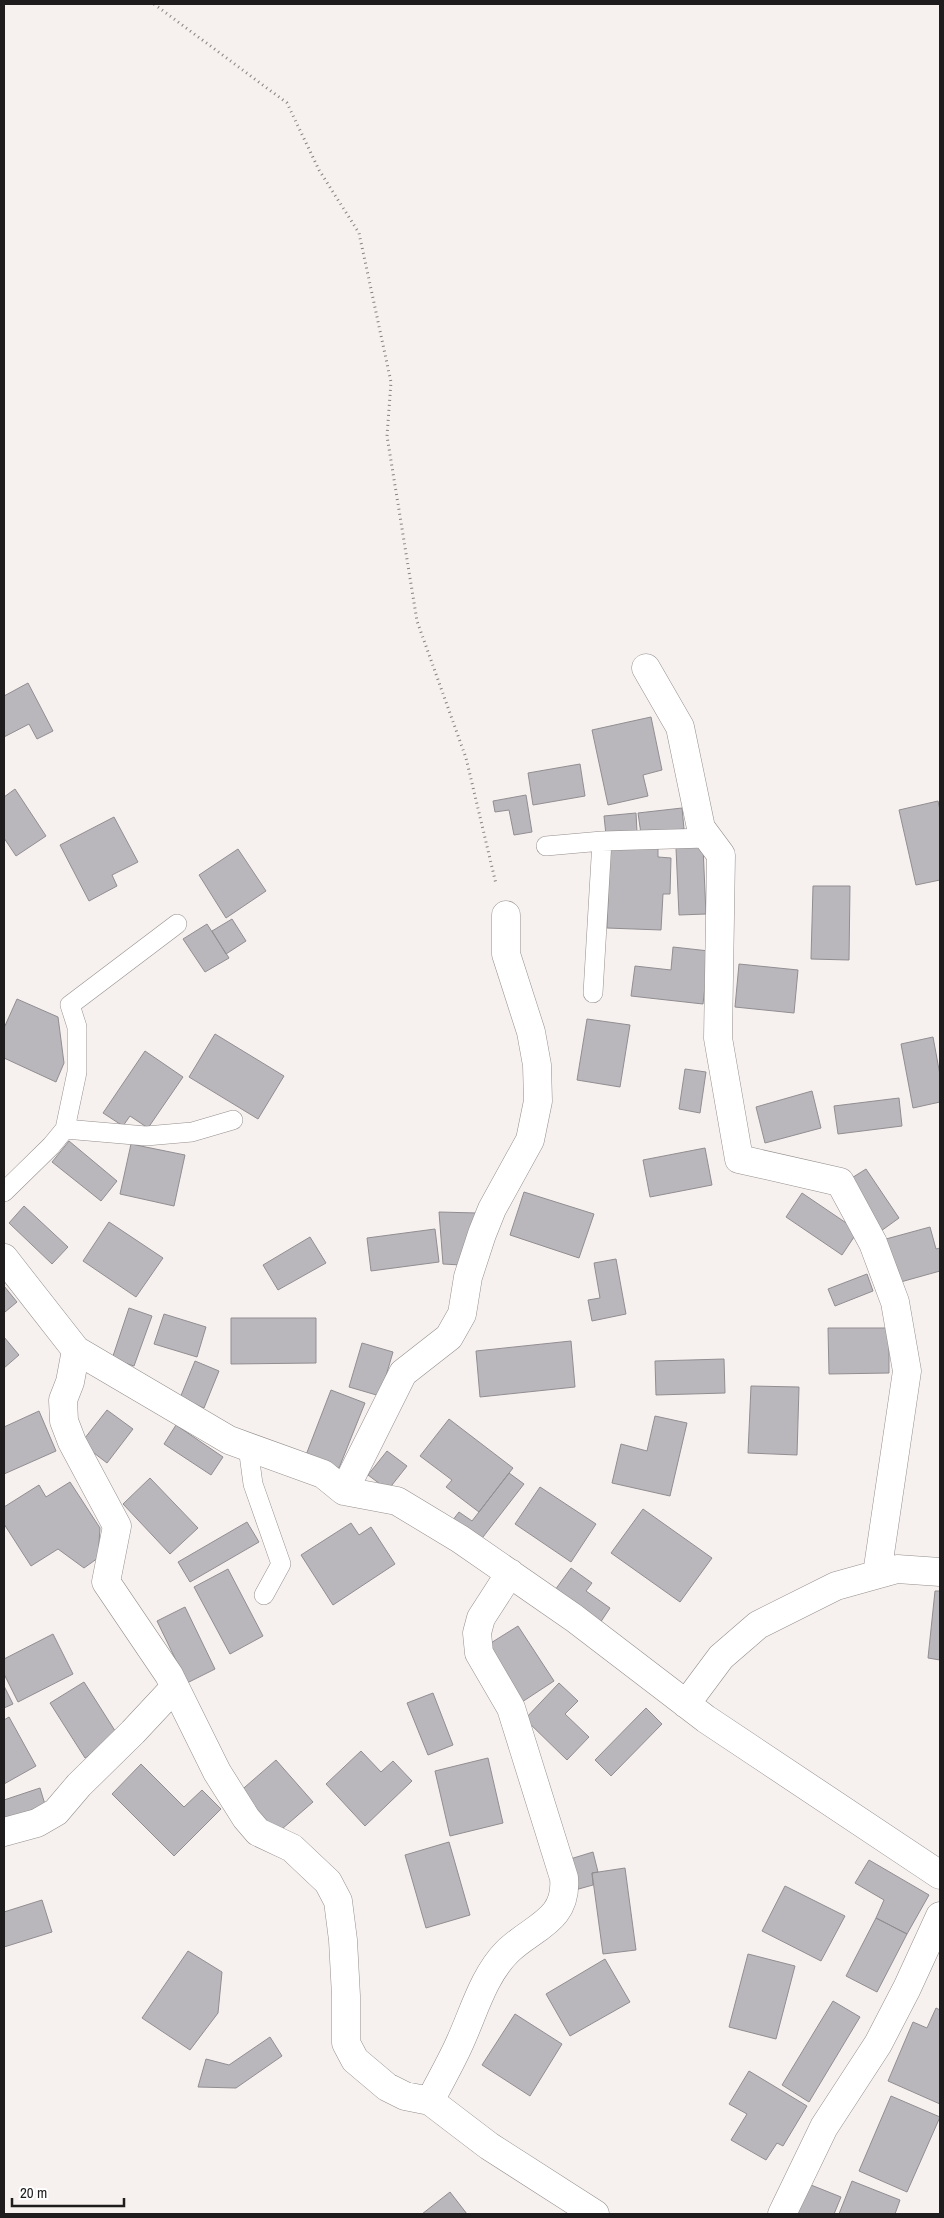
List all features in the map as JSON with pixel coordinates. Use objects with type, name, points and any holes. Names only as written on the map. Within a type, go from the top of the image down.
[{"type":"street","points":[[646,668],[680,727],[701,828],[721,855],[718,1038],[739,1159],[840,1182],[873,1243],[895,1302],[907,1371],[877,1574]]},
{"type":"street","points":[[344,1491],[403,1373],[450,1337],[462,1314],[468,1277],[492,1209],[530,1140],[538,1101],[537,1065],[531,1032],[506,954],[506,915]]},
{"type":"street","points":[[4,1258],[76,1350],[229,1440],[323,1474],[344,1491],[397,1500],[510,1573],[574,1618],[686,1704],[940,1875]]},
{"type":"street","points":[[76,1350],[70,1382],[63,1400],[64,1421],[72,1442],[117,1526],[106,1582],[169,1675],[217,1772],[246,1818],[258,1832],[292,1848],[328,1882],[338,1902],[343,1940],[346,2043],[355,2060],[387,2086],[405,2096],[430,2101],[490,2146],[595,2214]]},
{"type":"street","points":[[686,1704],[721,1657],[758,1624],[836,1586],[897,1568],[940,1572]]},
{"type":"street","points":[[430,2101],[496,1965],[507,1952],[554,1916],[561,1906],[566,1892],[564,1878],[511,1708],[479,1653],[477,1633],[481,1618],[510,1573]]},
{"type":"street","points":[[4,1832],[37,1824],[56,1812],[79,1785],[175,1687]]},
{"type":"street","points":[[782,2214],[824,2127],[878,2044],[907,1988],[940,1916]]},
{"type":"lane","points":[[546,846],[602,841],[707,838]]},
{"type":"lane","points":[[593,993],[602,841]]},
{"type":"lane","points":[[4,1192],[51,1146],[65,1129],[77,1072],[77,1027],[70,1005],[177,924]]},
{"type":"lane","points":[[65,1129],[146,1136],[192,1132],[232,1120]]},
{"type":"lane","points":[[248,1447],[253,1484],[281,1564],[264,1595]]},
{"type":"path","points":[[154,4],[287,103],[319,170],[359,233],[391,382],[387,436],[417,621],[466,758],[495,883],[506,915]]},
{"type":"building","points":[[28,683],[53,731],[37,739],[29,724],[4,737],[4,696]]},
{"type":"building","points":[[651,717],[662,770],[643,775],[648,796],[608,805],[592,730]]},
{"type":"building","points":[[580,764],[585,796],[533,805],[528,773]]},
{"type":"building","points":[[15,789],[46,836],[16,856],[4,838],[4,797]]},
{"type":"building","points":[[526,795],[532,832],[514,835],[509,810],[495,812],[493,801]]},
{"type":"building","points":[[938,801],[940,810],[940,880],[916,885],[899,810]]},
{"type":"building","points":[[682,808],[684,829],[641,834],[638,813]]},
{"type":"building","points":[[636,813],[637,832],[606,835],[604,816]]},
{"type":"building","points":[[114,817],[138,862],[112,875],[117,886],[89,901],[60,845]]},
{"type":"building","points":[[610,843],[658,845],[658,857],[671,858],[670,894],[663,894],[661,930],[607,928]]},
{"type":"building","points":[[703,847],[706,914],[679,915],[676,848]]},
{"type":"building","points":[[238,849],[266,891],[226,918],[199,875]]},
{"type":"building","points":[[813,886],[850,886],[849,960],[811,959]]},
{"type":"building","points":[[232,919],[246,941],[226,954],[212,931]]},
{"type":"building","points":[[207,924],[229,958],[205,972],[183,939]]},
{"type":"building","points":[[673,947],[709,951],[703,1004],[631,996],[635,966],[671,970]]},
{"type":"building","points":[[739,964],[798,970],[794,1013],[735,1007]]},
{"type":"building","points":[[17,999],[58,1017],[64,1063],[56,1082],[4,1058],[4,1028]]},
{"type":"building","points":[[587,1019],[630,1025],[620,1087],[577,1080]]},
{"type":"building","points":[[215,1034],[284,1076],[258,1119],[189,1077]]},
{"type":"building","points":[[933,1037],[940,1075],[940,1102],[913,1108],[901,1044]]},
{"type":"building","points":[[145,1051],[183,1077],[148,1128],[130,1116],[123,1126],[103,1113]]},
{"type":"building","points":[[685,1069],[706,1072],[700,1113],[679,1109]]},
{"type":"building","points":[[812,1091],[821,1128],[765,1143],[756,1107]]},
{"type":"building","points":[[899,1098],[902,1126],[838,1134],[834,1106]]},
{"type":"building","points":[[69,1141],[117,1181],[101,1201],[52,1162]]},
{"type":"building","points":[[131,1144],[185,1155],[174,1206],[120,1194]]},
{"type":"building","points":[[705,1148],[712,1185],[650,1197],[643,1160]]},
{"type":"building","points":[[866,1169],[899,1218],[881,1231],[847,1181]]},
{"type":"building","points":[[524,1192],[594,1214],[579,1258],[510,1235]]},
{"type":"building","points":[[802,1193],[858,1231],[842,1255],[786,1217]]},
{"type":"building","points":[[24,1206],[68,1247],[52,1264],[9,1223]]},
{"type":"building","points":[[439,1212],[477,1213],[461,1265],[443,1264]]},
{"type":"building","points":[[109,1222],[163,1258],[136,1297],[83,1261]]},
{"type":"building","points":[[930,1227],[936,1249],[940,1248],[940,1271],[897,1283],[886,1239]]},
{"type":"building","points":[[435,1229],[439,1262],[371,1271],[367,1238]]},
{"type":"building","points":[[310,1237],[326,1263],[278,1290],[263,1265]]},
{"type":"building","points":[[616,1259],[626,1314],[592,1321],[588,1300],[600,1298],[594,1263]]},
{"type":"building","points":[[867,1274],[873,1291],[835,1306],[828,1289]]},
{"type":"building","points":[[4,1286],[17,1302],[5,1312],[4,1311]]},
{"type":"building","points":[[129,1308],[152,1316],[134,1366],[112,1359]]},
{"type":"building","points":[[164,1314],[206,1327],[197,1357],[154,1344]]},
{"type":"building","points":[[231,1318],[316,1318],[316,1363],[231,1364]]},
{"type":"building","points":[[828,1328],[889,1328],[889,1373],[829,1374]]},
{"type":"building","points":[[4,1337],[19,1355],[4,1368]]},
{"type":"building","points":[[571,1341],[575,1387],[480,1397],[476,1351]]},
{"type":"building","points":[[362,1343],[393,1352],[380,1396],[349,1387]]},
{"type":"building","points":[[724,1359],[725,1393],[656,1395],[655,1361]]},
{"type":"building","points":[[195,1361],[219,1371],[204,1408],[180,1398]]},
{"type":"building","points":[[751,1386],[799,1387],[797,1455],[748,1453]]},
{"type":"building","points":[[331,1390],[365,1403],[339,1468],[306,1455]]},
{"type":"building","points":[[107,1410],[133,1429],[107,1463],[81,1443]]},
{"type":"building","points":[[39,1411],[56,1451],[4,1474],[4,1427]]},
{"type":"building","points":[[655,1416],[687,1423],[670,1496],[612,1483],[621,1444],[647,1451]]},
{"type":"building","points":[[449,1419],[513,1468],[479,1512],[446,1487],[452,1480],[420,1456]]},
{"type":"building","points":[[176,1425],[223,1457],[211,1475],[164,1444]]},
{"type":"building","points":[[387,1451],[407,1466],[388,1490],[368,1475]]},
{"type":"building","points":[[509,1473],[524,1484],[476,1546],[449,1525],[459,1512],[472,1521]]},
{"type":"building","points":[[150,1478],[198,1528],[170,1554],[123,1504]]},
{"type":"building","points":[[70,1482],[100,1528],[98,1558],[84,1568],[58,1549],[31,1566],[4,1524],[4,1507],[39,1485],[46,1497]]},
{"type":"building","points":[[540,1487],[596,1524],[571,1562],[515,1524]]},
{"type":"building","points":[[643,1509],[712,1558],[680,1602],[611,1553]]},
{"type":"building","points":[[247,1522],[259,1542],[190,1582],[178,1562]]},
{"type":"building","points":[[351,1523],[359,1535],[371,1527],[395,1564],[333,1605],[301,1555]]},
{"type":"building","points":[[571,1568],[592,1583],[586,1591],[610,1608],[596,1629],[550,1597]]},
{"type":"building","points":[[228,1569],[263,1636],[230,1654],[194,1587]]},
{"type":"building","points":[[935,1591],[940,1591],[940,1660],[928,1658]]},
{"type":"building","points":[[185,1607],[215,1669],[187,1683],[157,1621]]},
{"type":"building","points":[[518,1626],[554,1681],[522,1702],[486,1646]]},
{"type":"building","points":[[53,1634],[73,1674],[18,1702],[4,1674],[4,1659]]},
{"type":"building","points":[[84,1682],[119,1737],[85,1758],[50,1703]]},
{"type":"building","points":[[559,1683],[578,1701],[565,1714],[589,1737],[567,1760],[525,1719]]},
{"type":"building","points":[[4,1686],[13,1704],[4,1708]]},
{"type":"building","points":[[433,1693],[453,1745],[428,1755],[407,1703]]},
{"type":"building","points":[[646,1708],[662,1724],[611,1776],[595,1760]]},
{"type":"building","points":[[9,1717],[36,1766],[4,1784],[4,1720]]},
{"type":"building","points":[[361,1751],[381,1772],[393,1761],[412,1781],[365,1826],[326,1784]]},
{"type":"building","points":[[488,1758],[503,1823],[450,1836],[435,1771]]},
{"type":"building","points":[[276,1760],[313,1802],[274,1836],[237,1794]]},
{"type":"building","points":[[141,1764],[184,1807],[202,1790],[221,1809],[174,1856],[112,1794]]},
{"type":"building","points":[[40,1788],[47,1811],[4,1826],[4,1800]]},
{"type":"building","points":[[449,1842],[470,1915],[426,1928],[405,1855]]},
{"type":"building","points":[[593,1852],[598,1872],[592,1873],[593,1885],[575,1890],[567,1860]]},
{"type":"building","points":[[869,1860],[929,1895],[907,1934],[876,1918],[884,1900],[855,1883]]},
{"type":"building","points":[[625,1868],[636,1950],[603,1954],[592,1873]]},
{"type":"building","points":[[785,1886],[845,1916],[821,1961],[762,1931]]},
{"type":"building","points":[[42,1900],[52,1932],[4,1947],[4,1912]]},
{"type":"building","points":[[876,1918],[907,1934],[877,1992],[846,1976]]},
{"type":"building","points":[[188,1951],[222,1972],[218,2013],[190,2050],[142,2018]]},
{"type":"building","points":[[748,1954],[795,1966],[776,2039],[729,2027]]},
{"type":"building","points":[[605,1959],[630,2002],[570,2036],[546,1994]]},
{"type":"building","points":[[833,2001],[860,2017],[809,2102],[782,2085]]},
{"type":"building","points":[[936,2008],[940,2010],[940,2104],[888,2081],[913,2022],[927,2028]]},
{"type":"building","points":[[515,2014],[562,2044],[530,2096],[482,2065]]},
{"type":"building","points":[[270,2037],[282,2056],[236,2088],[198,2087],[206,2059],[229,2065]]},
{"type":"building","points":[[749,2071],[807,2106],[783,2146],[777,2143],[766,2160],[731,2140],[747,2114],[729,2104]]},
{"type":"building","points":[[891,2096],[940,2117],[907,2192],[859,2171]]},
{"type":"building","points":[[852,2181],[900,2200],[895,2214],[839,2214]]},
{"type":"building","points":[[806,2183],[841,2197],[834,2214],[794,2214]]},
{"type":"building","points":[[450,2192],[467,2214],[422,2214]]}]
